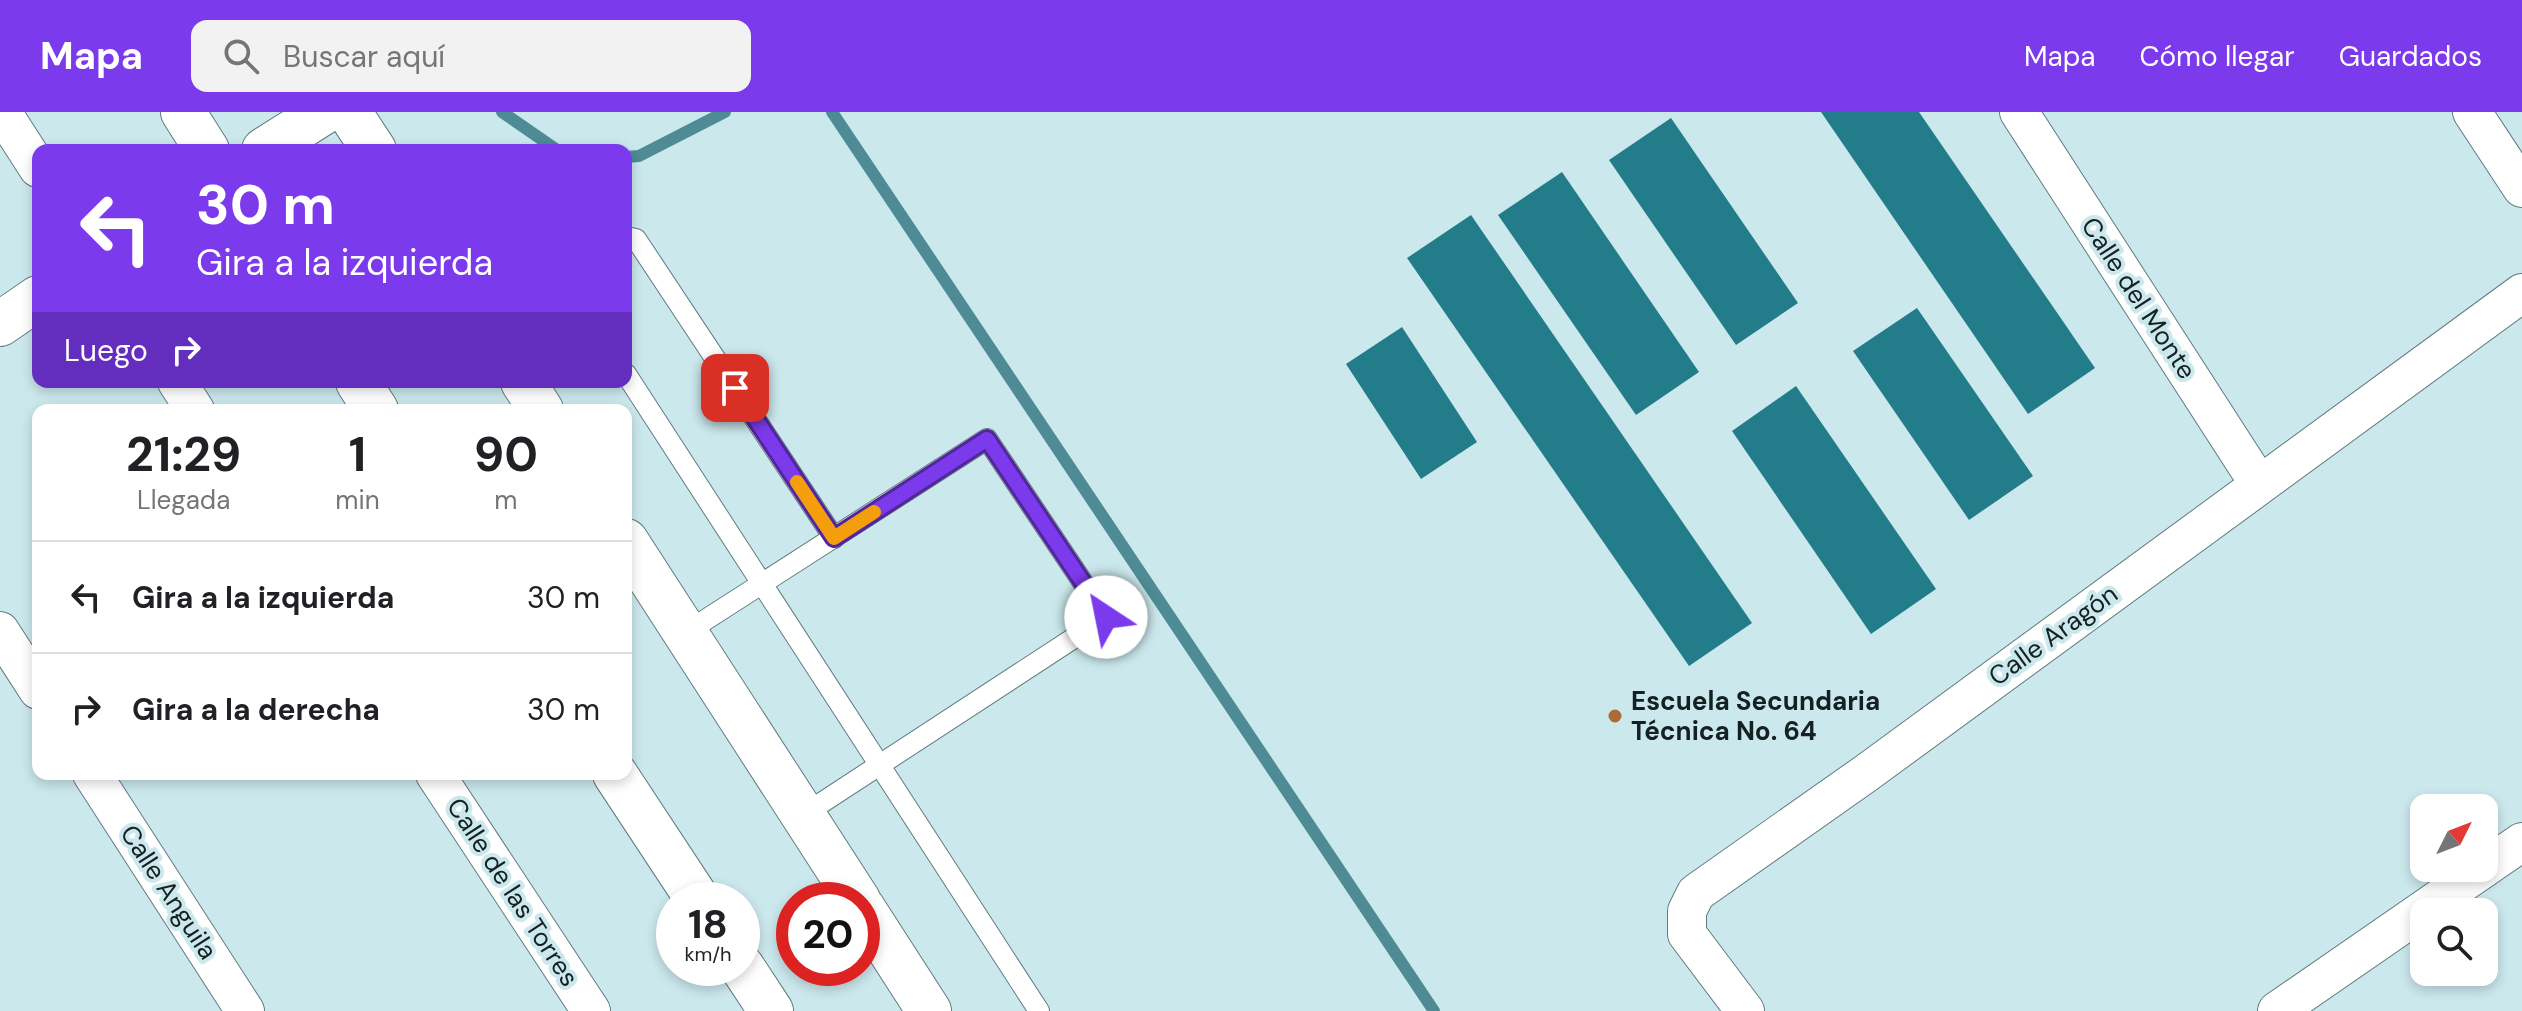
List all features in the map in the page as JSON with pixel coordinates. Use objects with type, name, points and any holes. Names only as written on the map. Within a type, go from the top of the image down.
[{"type":"main road","points":[[183,112],[203,144]]},
{"type":"main road","points":[[273,144],[324,112]]},
{"type":"main road","points":[[349,112],[370,144]]},
{"type":"main road","points":[[0,324],[32,302]]},
{"type":"main road","points":[[632,550],[846,882]]},
{"type":"main road","points":[[619,780],[686,882]]},
{"type":"main road","points":[[880,935],[929,1011]]},
{"type":"main road","points":[[755,986],[771,1011]]},
{"type":"street","points":[[2,112],[32,159]]},
{"type":"street","name":"Calle del Monte","points":[[2019,112],[2259,484]]},
{"type":"street","points":[[2472,112],[2522,188]]},
{"type":"street","name":"Calle Aragón","points":[[1745,1011],[1687,934],[1687,911],[1696,893],[1865,774],[2522,293]]},
{"type":"street","points":[[0,631],[32,681]]},
{"type":"street","name":"Calle Anguila","points":[[96,780],[245,1011]]},
{"type":"street","name":"Calle de las Torres","points":[[439,780],[591,1011]]},
{"type":"street","points":[[2498,858],[2522,842]]},
{"type":"street","points":[[2277,1011],[2464,882]]},
{"type":"lane","points":[[632,238],[636,239],[834,538]]},
{"type":"lane","points":[[632,383],[882,764],[1039,1011]]},
{"type":"lane","points":[[685,633],[987,439],[1106,617],[803,815]]},
{"type":"building","points":[[1821,112],[1919,112],[2095,368],[2028,414]]},
{"type":"building","points":[[1671,118],[1798,303],[1736,345],[1609,160]]},
{"type":"building","points":[[1562,172],[1699,372],[1636,415],[1498,215]]},
{"type":"building","points":[[1471,215],[1752,623],[1689,666],[1407,258]]},
{"type":"building","points":[[1917,308],[2033,476],[1969,520],[1853,351]]},
{"type":"building","points":[[1402,327],[1477,442],[1421,479],[1346,364]]},
{"type":"building","points":[[1796,386],[1936,589],[1871,634],[1732,431]]},
{"type":"waterway","points":[[502,112],[548,144]]},
{"type":"waterway","points":[[632,157],[639,156],[725,112]]},
{"type":"waterway","points":[[832,112],[1434,1011]]},
{"type":"slow traffic","points":[[797,482],[834,538],[874,512]]},
{"type":"place","name":"Escuela Secundaria Técnica No. 64","points":[[1615,716]]},
{"type":"route","points":[[735,388],[834,538],[987,439],[1106,617]]}]
